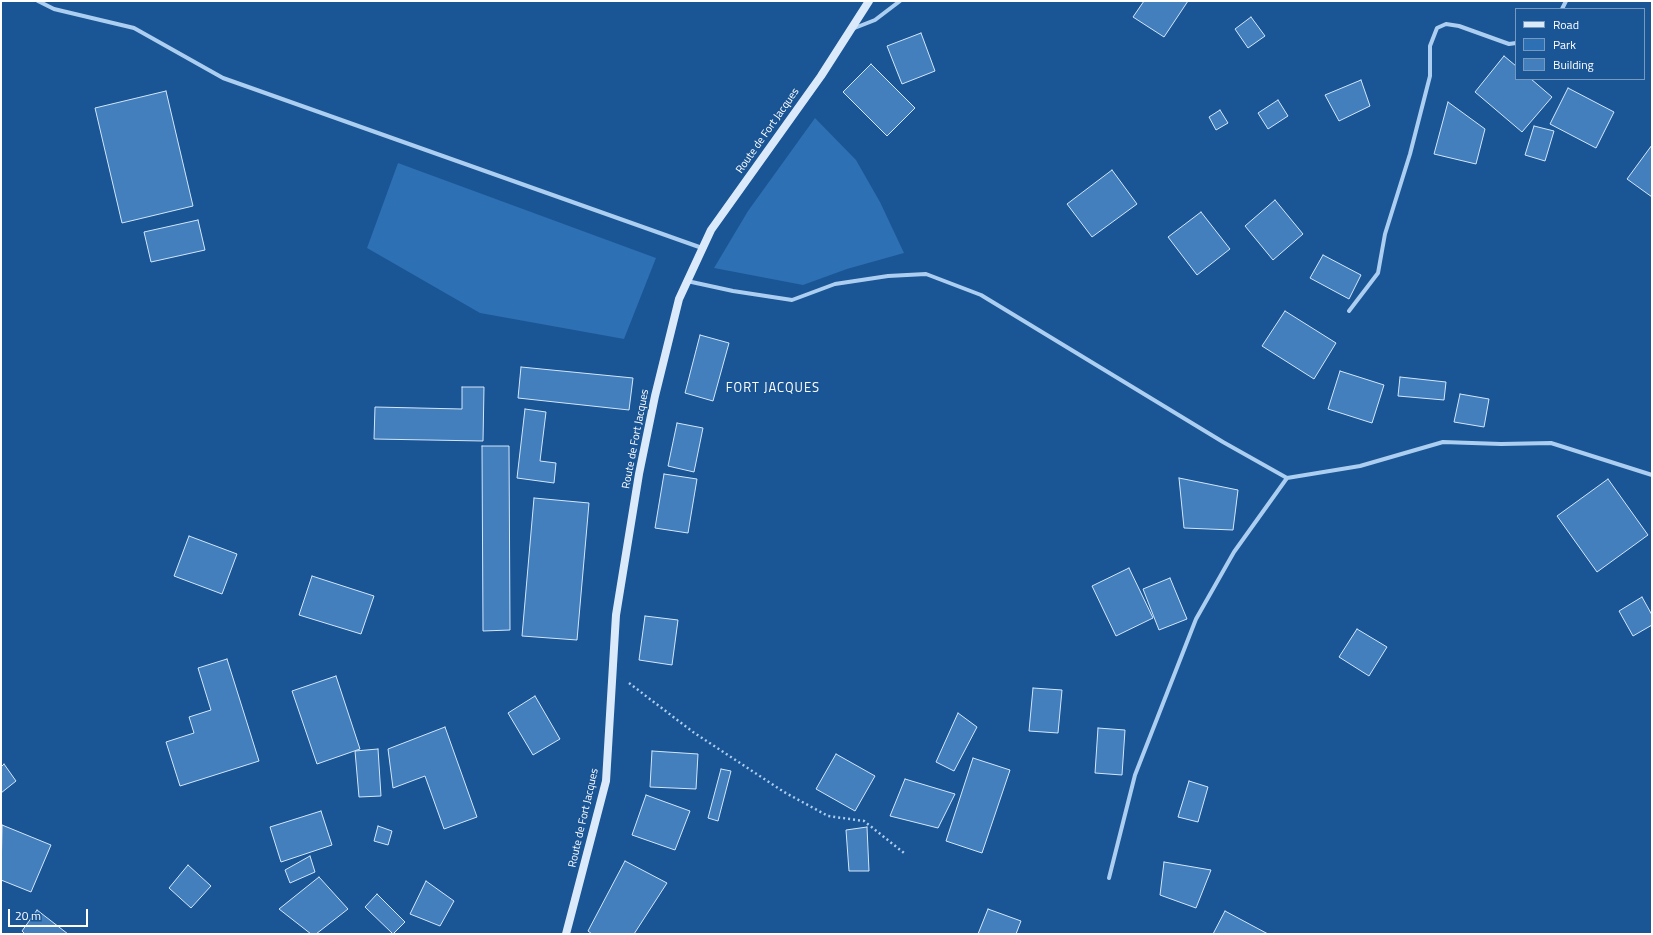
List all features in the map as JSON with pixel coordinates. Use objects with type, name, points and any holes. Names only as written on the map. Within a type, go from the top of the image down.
[{"type":"street","points":[[38,1],[54,9],[134,28],[223,78],[702,248]]},
{"type":"street","name":"Route de Fort Jacques","points":[[566,934],[606,781],[616,615],[639,474],[655,396],[677,307],[687,281],[711,230],[821,76],[869,1]]},
{"type":"street","points":[[850,30],[875,20],[900,1]]},
{"type":"street","points":[[1349,310],[1378,273],[1385,234],[1410,154],[1430,76],[1430,46],[1437,28],[1446,24],[1459,26],[1509,44],[1515,43]]},
{"type":"street","points":[[687,281],[733,291],[792,300],[835,284],[888,276],[926,274],[981,295],[1223,442],[1287,478],[1360,466],[1443,442],[1501,444],[1551,443],[1652,475]]},
{"type":"street","points":[[1109,878],[1135,775],[1196,619],[1234,552],[1287,478]]},
{"type":"path","points":[[613,671],[693,732],[784,792],[828,816],[864,821],[904,854]]},
{"type":"green space","points":[[815,118],[856,160],[880,202],[904,253],[847,269],[803,285],[714,268],[748,211]]},
{"type":"green space","points":[[398,163],[656,258],[624,339],[480,313],[367,248]]},
{"type":"building","points":[[1144,1],[1188,1],[1164,37],[1133,17]]},
{"type":"building","points":[[1251,17],[1265,36],[1248,48],[1235,29]]},
{"type":"building","points":[[921,33],[935,71],[902,84],[887,46]]},
{"type":"building","points":[[1504,56],[1515,65],[1515,80],[1532,80],[1552,97],[1522,132],[1475,92]]},
{"type":"building","points":[[871,64],[915,108],[887,136],[843,92]]},
{"type":"building","points":[[1361,80],[1370,106],[1339,121],[1325,95]]},
{"type":"building","points":[[1568,88],[1614,112],[1596,148],[1550,124]]},
{"type":"building","points":[[166,91],[193,206],[122,223],[95,108]]},
{"type":"building","points":[[1278,100],[1288,116],[1268,129],[1258,113]]},
{"type":"building","points":[[1448,102],[1485,129],[1476,164],[1434,154]]},
{"type":"building","points":[[1220,110],[1228,123],[1216,130],[1209,117]]},
{"type":"building","points":[[1534,126],[1554,131],[1545,161],[1525,155]]},
{"type":"building","points":[[1652,145],[1652,197],[1627,179]]},
{"type":"building","points":[[1112,170],[1137,204],[1092,237],[1067,204]]},
{"type":"building","points":[[1275,200],[1303,234],[1273,260],[1245,226]]},
{"type":"building","points":[[1201,212],[1230,249],[1197,275],[1168,237]]},
{"type":"building","points":[[198,220],[205,250],[151,262],[144,232]]},
{"type":"building","points":[[1323,255],[1361,275],[1349,299],[1310,278]]},
{"type":"building","points":[[1285,311],[1336,343],[1314,379],[1262,346]]},
{"type":"building","points":[[700,335],[729,343],[713,401],[685,393]]},
{"type":"building","points":[[521,367],[633,378],[629,410],[518,398]]},
{"type":"building","points":[[1340,371],[1384,385],[1372,423],[1328,409]]},
{"type":"building","points":[[1400,377],[1446,382],[1444,400],[1398,396]]},
{"type":"building","points":[[462,387],[484,387],[483,441],[374,439],[375,407],[462,409]]},
{"type":"building","points":[[1460,394],[1489,399],[1484,427],[1454,422]]},
{"type":"building","points":[[525,409],[546,412],[540,461],[556,463],[554,483],[517,478]]},
{"type":"building","points":[[677,423],[703,428],[694,472],[668,466]]},
{"type":"building","points":[[482,446],[509,446],[510,630],[483,631]]},
{"type":"building","points":[[664,474],[697,479],[688,533],[655,528]]},
{"type":"building","points":[[1179,478],[1238,490],[1233,530],[1184,528]]},
{"type":"building","points":[[1608,479],[1648,535],[1597,572],[1557,516]]},
{"type":"building","points":[[534,498],[589,503],[577,640],[522,636]]},
{"type":"building","points":[[189,536],[237,554],[222,594],[174,576]]},
{"type":"building","points":[[1129,568],[1153,618],[1116,636],[1092,586]]},
{"type":"building","points":[[312,576],[374,596],[361,634],[299,615]]},
{"type":"building","points":[[1170,578],[1187,619],[1159,630],[1143,589]]},
{"type":"building","points":[[1642,597],[1652,615],[1652,625],[1633,636],[1619,611]]},
{"type":"building","points":[[645,616],[678,620],[672,665],[639,660]]},
{"type":"building","points":[[1357,629],[1387,647],[1369,676],[1339,657]]},
{"type":"building","points":[[227,659],[259,761],[180,786],[166,742],[194,733],[189,717],[211,710],[198,668]]},
{"type":"building","points":[[336,676],[360,749],[317,764],[292,691]]},
{"type":"building","points":[[1033,688],[1062,690],[1058,733],[1029,731]]},
{"type":"building","points":[[535,696],[560,739],[533,755],[508,713]]},
{"type":"building","points":[[958,713],[977,727],[954,771],[936,762]]},
{"type":"building","points":[[445,727],[477,817],[444,829],[425,776],[393,788],[388,749]]},
{"type":"building","points":[[1098,728],[1125,730],[1122,775],[1095,773]]},
{"type":"building","points":[[378,749],[381,796],[359,797],[355,751]]},
{"type":"building","points":[[652,751],[698,754],[696,789],[650,787]]},
{"type":"building","points":[[836,754],[875,776],[855,811],[816,789]]},
{"type":"building","points":[[973,758],[1010,770],[982,853],[946,841]]},
{"type":"building","points":[[4,764],[16,781],[1,793],[1,767]]},
{"type":"building","points":[[721,769],[731,771],[718,821],[708,818]]},
{"type":"building","points":[[905,779],[955,794],[938,828],[890,816]]},
{"type":"building","points":[[1189,781],[1208,787],[1198,822],[1178,817]]},
{"type":"building","points":[[646,795],[690,811],[675,850],[632,835]]},
{"type":"building","points":[[321,811],[332,845],[281,862],[270,827]]},
{"type":"building","points":[[2,825],[51,845],[31,892],[1,880]]},
{"type":"building","points":[[378,826],[392,831],[388,845],[374,841]]},
{"type":"building","points":[[867,827],[869,871],[849,871],[846,830]]},
{"type":"building","points":[[310,856],[315,872],[290,883],[285,870]]},
{"type":"building","points":[[625,861],[667,883],[634,934],[592,934],[588,931]]},
{"type":"building","points":[[1164,862],[1211,870],[1196,908],[1160,895]]},
{"type":"building","points":[[188,865],[211,886],[191,908],[169,888]]},
{"type":"building","points":[[319,877],[348,909],[316,934],[311,934],[279,909]]},
{"type":"building","points":[[426,881],[454,901],[440,926],[410,914]]},
{"type":"building","points":[[377,894],[405,922],[393,934],[365,907]]},
{"type":"building","points":[[988,909],[1021,921],[1016,934],[978,934]]},
{"type":"building","points":[[37,910],[68,934],[25,934],[22,931]]},
{"type":"building","points":[[1225,911],[1268,934],[1213,934]]},
{"type":"district","name":"FORT JACQUES","points":[[773,389]]}]
